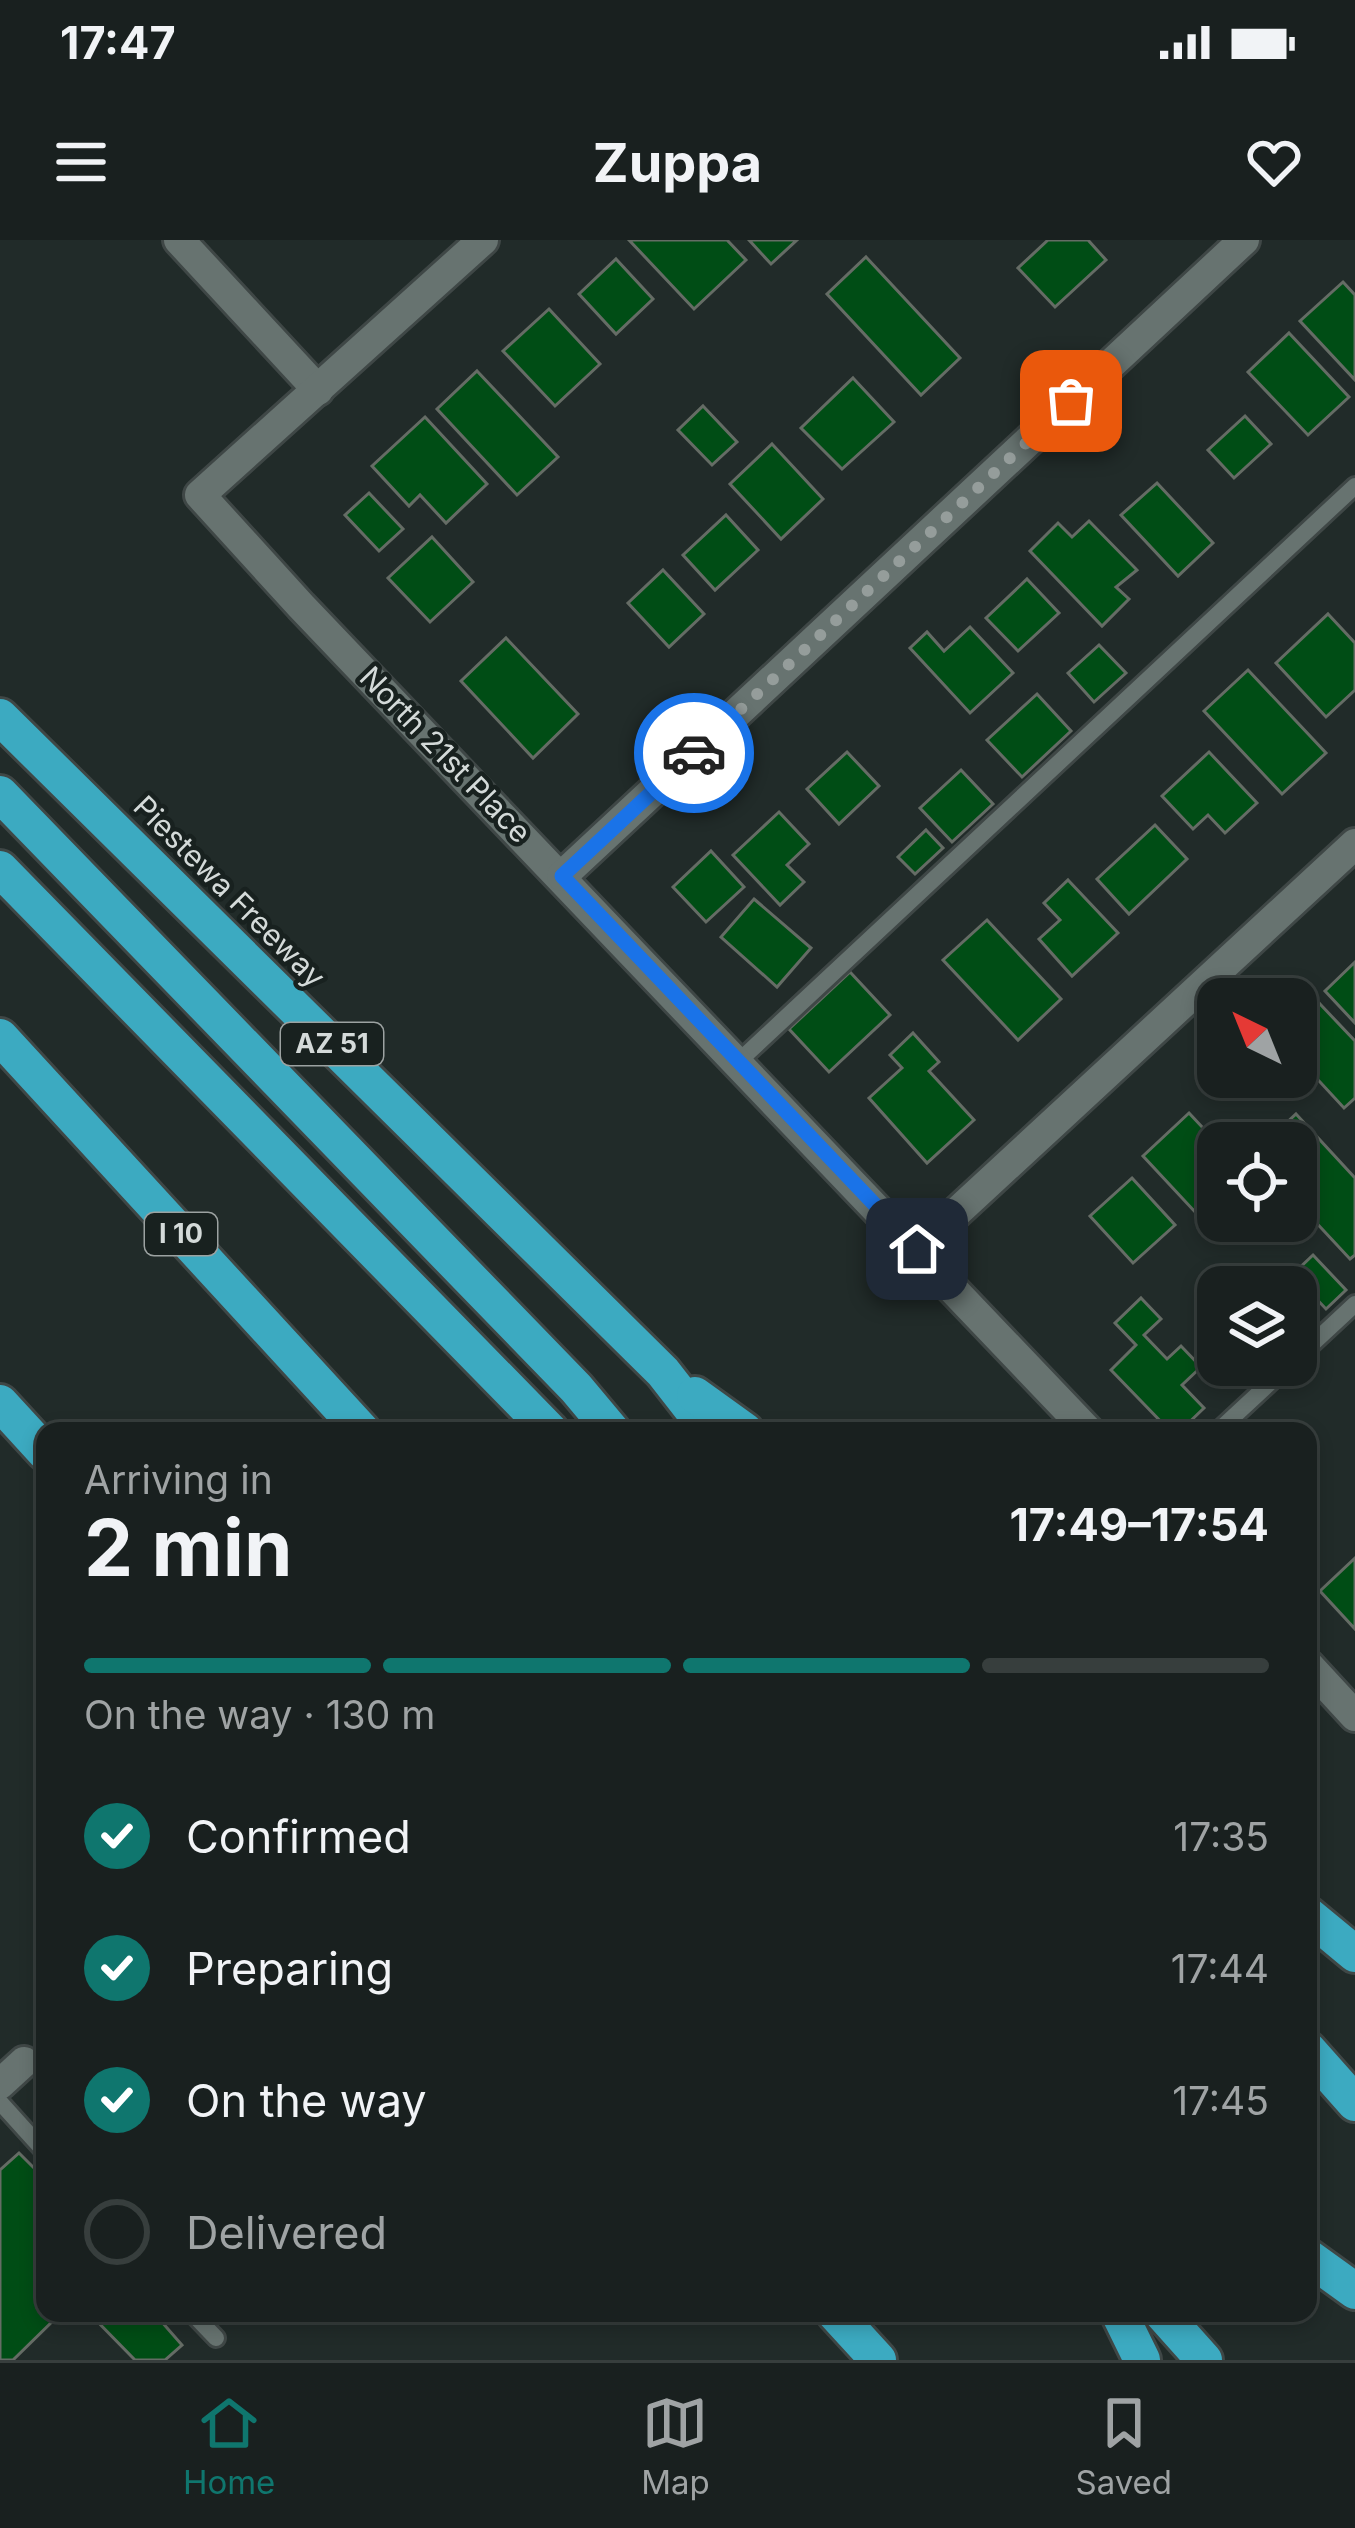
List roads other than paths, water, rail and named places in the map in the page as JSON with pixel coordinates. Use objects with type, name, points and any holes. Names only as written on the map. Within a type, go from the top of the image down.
[{"type":"highway","name":"Piestewa Freeway","points":[[0,717],[663,1372]]},
{"type":"highway","points":[[0,794],[604,1422]]},
{"type":"highway","points":[[0,869],[541,1422]]},
{"type":"highway","name":"I 10","points":[[0,1037],[354,1422]]},
{"type":"highway","points":[[663,1372],[702,1422]]},
{"type":"highway","points":[[663,1372],[732,1422]]},
{"type":"highway","points":[[0,1403],[36,1442]]},
{"type":"highway","points":[[1317,1923],[1355,1954]]},
{"type":"highway","points":[[1317,2060],[1355,2103]]},
{"type":"highway","points":[[1317,2264],[1355,2291]]},
{"type":"highway","points":[[843,2322],[878,2360]]},
{"type":"highway","points":[[1123,2322],[1142,2360]]},
{"type":"highway","points":[[1170,2322],[1204,2360]]},
{"type":"highway","points":[[1185,2322],[1204,2360]]},
{"type":"street","points":[[179,240],[318,390],[483,240]]},
{"type":"street","points":[[562,876],[1244,240]]},
{"type":"street","name":"North 21st Place","points":[[318,390],[200,494],[301,606],[1080,1422]]},
{"type":"street","points":[[917,1249],[1355,844]]},
{"type":"street","points":[[1317,1675],[1355,1716]]},
{"type":"street","points":[[0,2084],[24,2062]]},
{"type":"lane","points":[[738,1062],[1355,486]]},
{"type":"lane","points":[[1317,1340],[1355,1304]]},
{"type":"lane","points":[[1228,1422],[1267,1386]]},
{"type":"lane","points":[[0,2102],[36,2142]]},
{"type":"lane","points":[[200,2322],[215,2338]]}]
